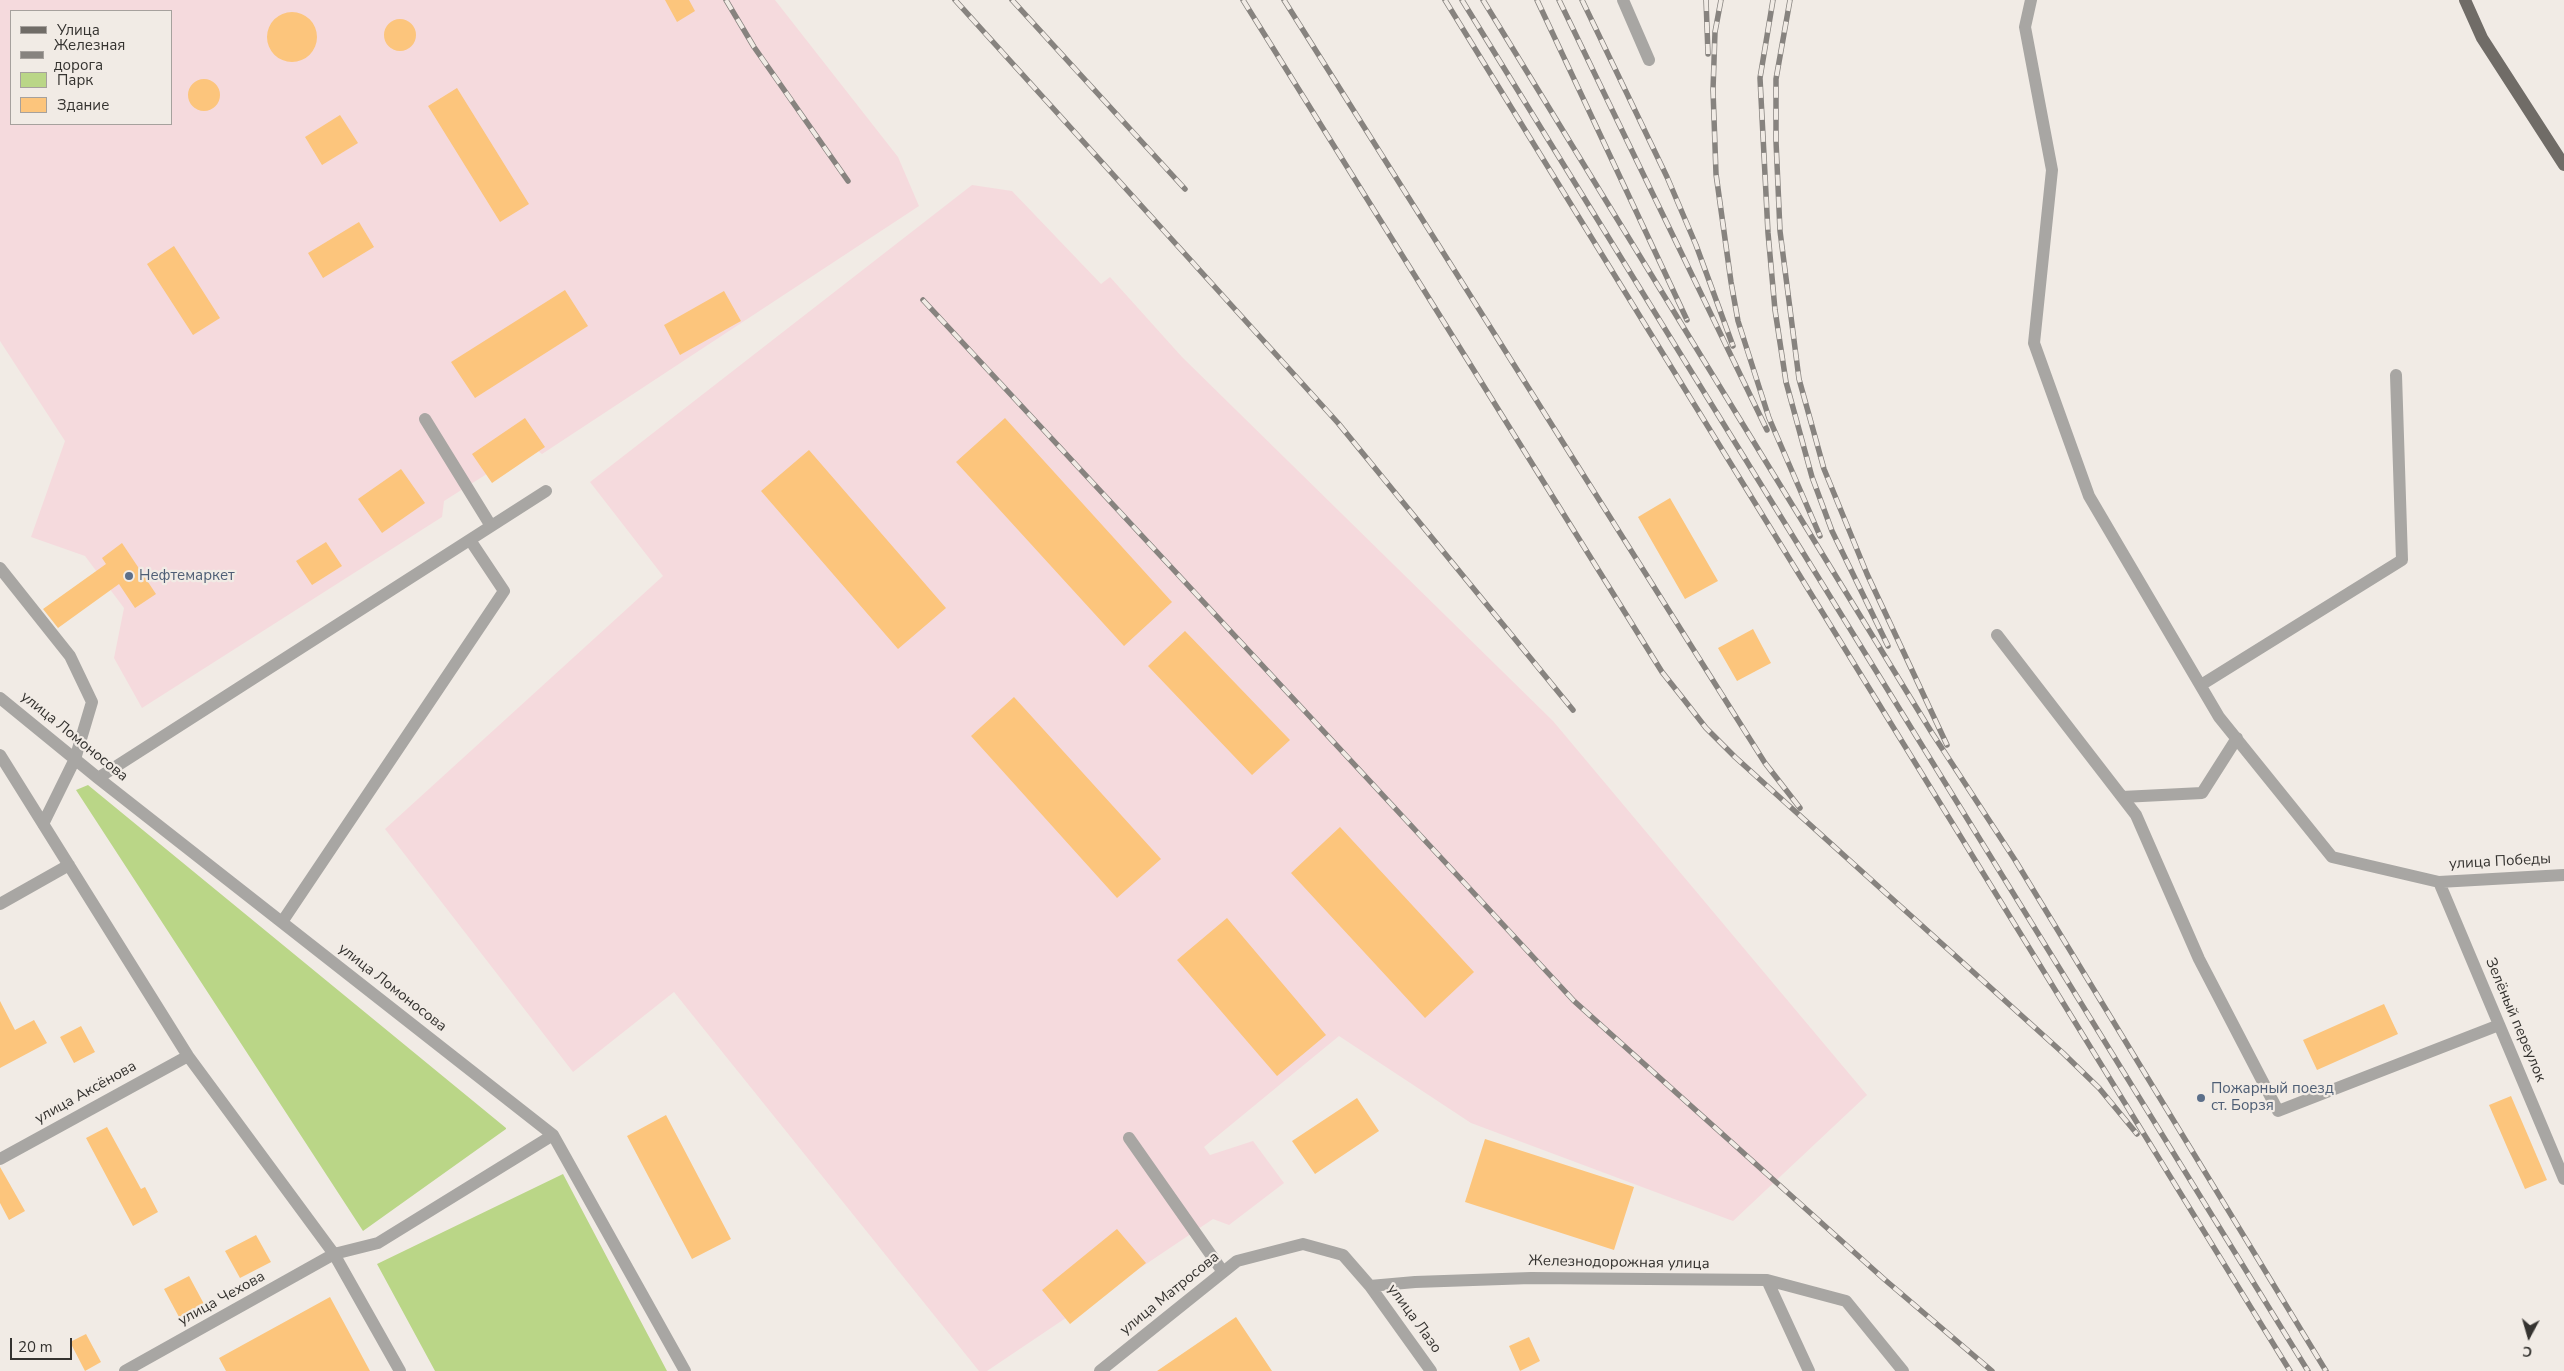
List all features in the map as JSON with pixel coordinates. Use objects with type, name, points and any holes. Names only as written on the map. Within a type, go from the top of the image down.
[{"type":"main road","points":[[2465,0],[2482,38],[2564,165]]},
{"type":"street","points":[[1623,0],[1650,60]]},
{"type":"street","name":"улица Победы","points":[[2031,0],[2025,27],[2052,170],[2034,343],[2089,496],[2219,716],[2332,857],[2439,882],[2564,875]]},
{"type":"street","points":[[2201,685],[2402,560],[2396,375]]},
{"type":"street","points":[[425,419],[491,526]]},
{"type":"street","points":[[98,778],[546,491]]},
{"type":"street","points":[[282,922],[504,591],[470,540]]},
{"type":"street","points":[[0,568],[70,656],[92,702],[75,759],[44,824]]},
{"type":"street","points":[[1997,635],[2136,815],[2199,959],[2278,1111],[2499,1025]]},
{"type":"street","name":"улица Ломоносова","points":[[0,698],[98,778],[553,1135],[685,1371]]},
{"type":"street","points":[[2122,797],[2202,793],[2237,738]]},
{"type":"street","points":[[0,755],[188,1056],[334,1254],[400,1371]]},
{"type":"street","points":[[0,904],[69,865]]},
{"type":"street","name":"Зелёный переулок","points":[[2439,882],[2563,1173]]},
{"type":"street","name":"улица Аксёнова","points":[[0,1158],[188,1056]]},
{"type":"street","name":"улица Чехова","points":[[125,1371],[334,1254],[378,1243],[553,1135]]},
{"type":"street","points":[[1129,1138],[1223,1272]]},
{"type":"street","name":"улица Матросова","points":[[1100,1371],[1237,1261],[1303,1244],[1343,1255],[1370,1286]]},
{"type":"street","name":"Железнодорожная улица","points":[[1370,1286],[1414,1282],[1531,1278],[1767,1280],[1846,1302],[1903,1371]]},
{"type":"street","points":[[1767,1280],[1809,1371]]},
{"type":"street","name":"улица Лазо","points":[[1370,1286],[1431,1371]]},
{"type":"shaded area","points":[[0,0],[775,0],[898,157],[919,206],[542,454],[531,446],[444,501],[442,517],[142,708],[114,658],[124,608],[85,556],[31,537],[65,441],[0,341]]},
{"type":"shaded area","points":[[972,185],[1012,191],[1101,284],[1110,277],[1182,357],[1553,721],[1867,1095],[1733,1221],[1471,1123],[1339,1036],[1204,1147],[1210,1155],[1253,1141],[1284,1183],[1229,1225],[1213,1219],[987,1371],[979,1371],[674,992],[573,1072],[385,829],[663,576],[590,482]]},
{"type":"green space","points":[[88,785],[506,1129],[363,1231],[76,790]]},
{"type":"green space","points":[[563,1174],[667,1371],[435,1371],[377,1264]]},
{"type":"building","points":[[665,0],[689,0],[695,11],[677,22]]},
{"type":"building","points":[[287,12],[297,12],[310,19],[317,32],[317,42],[310,55],[297,62],[287,62],[278,58],[271,51],[267,42],[267,32],[271,23],[278,16]]},
{"type":"building","points":[[400,19],[406,20],[411,24],[415,29],[415,41],[411,46],[406,50],[400,51],[394,50],[389,46],[385,41],[384,35],[385,29],[389,24],[394,20]]},
{"type":"building","points":[[204,79],[210,80],[215,84],[219,89],[219,101],[215,106],[210,110],[204,111],[198,110],[193,106],[189,101],[188,95],[189,89],[193,84],[198,80]]},
{"type":"building","points":[[457,88],[529,204],[500,222],[428,106]]},
{"type":"building","points":[[340,115],[358,143],[322,165],[305,137]]},
{"type":"building","points":[[359,222],[374,247],[323,278],[308,253]]},
{"type":"building","points":[[174,246],[220,318],[193,335],[147,264]]},
{"type":"building","points":[[565,290],[588,326],[475,398],[451,362]]},
{"type":"building","points":[[724,291],[741,321],[680,355],[664,325]]},
{"type":"building","points":[[525,418],[545,447],[492,483],[472,454]]},
{"type":"building","points":[[1005,418],[1172,602],[1124,646],[956,462]]},
{"type":"building","points":[[809,450],[946,608],[898,649],[761,491]]},
{"type":"building","points":[[401,469],[425,503],[382,533],[358,499]]},
{"type":"building","points":[[1670,498],[1718,581],[1685,599],[1638,517]]},
{"type":"building","points":[[326,542],[342,566],[312,585],[296,561]]},
{"type":"building","points":[[122,543],[156,594],[135,608],[119,584],[58,628],[43,609],[106,564],[102,558]]},
{"type":"building","points":[[1753,629],[1771,663],[1737,681],[1718,648]]},
{"type":"building","points":[[1185,631],[1290,740],[1252,775],[1148,666]]},
{"type":"building","points":[[1014,697],[1161,859],[1117,898],[971,736]]},
{"type":"building","points":[[1340,827],[1474,972],[1425,1018],[1291,873]]},
{"type":"building","points":[[1227,918],[1326,1035],[1277,1076],[1177,960]]},
{"type":"building","points":[[0,1001],[15,1030],[34,1020],[47,1043],[0,1068]]},
{"type":"building","points":[[2384,1004],[2398,1034],[2317,1070],[2303,1040]]},
{"type":"building","points":[[81,1026],[95,1052],[74,1063],[60,1037]]},
{"type":"building","points":[[2511,1096],[2547,1180],[2525,1189],[2489,1105]]},
{"type":"building","points":[[1357,1098],[1379,1131],[1315,1174],[1292,1141]]},
{"type":"building","points":[[666,1115],[731,1239],[692,1259],[627,1136]]},
{"type":"building","points":[[107,1127],[141,1189],[145,1187],[158,1212],[133,1226],[86,1138]]},
{"type":"building","points":[[1485,1139],[1634,1187],[1614,1250],[1465,1202]]},
{"type":"building","points":[[0,1167],[25,1211],[9,1220],[0,1203]]},
{"type":"building","points":[[1117,1229],[1146,1263],[1070,1324],[1042,1290]]},
{"type":"building","points":[[256,1235],[271,1262],[240,1278],[225,1251]]},
{"type":"building","points":[[189,1276],[204,1304],[179,1317],[164,1289]]},
{"type":"building","points":[[330,1297],[370,1371],[226,1371],[219,1358]]},
{"type":"building","points":[[1236,1317],[1272,1371],[1157,1371]]},
{"type":"building","points":[[86,1334],[101,1362],[85,1371],[70,1342]]},
{"type":"building","points":[[1529,1337],[1540,1361],[1520,1371],[1509,1346]]},
{"type":"railway","points":[[726,0],[754,47],[848,181]]},
{"type":"railway","points":[[955,0],[1338,423],[1573,710]]},
{"type":"railway","points":[[1012,0],[1185,189]]},
{"type":"railway","points":[[1243,0],[1662,672],[1706,728],[1735,757],[2063,1053],[2099,1088],[2137,1134]]},
{"type":"railway","points":[[1284,0],[1765,763],[1800,808]]},
{"type":"railway","points":[[1445,0],[2290,1371]]},
{"type":"railway","points":[[1462,0],[2308,1371]]},
{"type":"railway","points":[[1483,0],[1932,733],[2015,860],[2326,1371]]},
{"type":"railway","points":[[1537,0],[1687,320]]},
{"type":"railway","points":[[1559,0],[1767,430]]},
{"type":"railway","points":[[1582,0],[1667,177],[1696,245],[1733,346]]},
{"type":"railway","points":[[1706,0],[1708,54]]},
{"type":"railway","points":[[1721,0],[1715,32],[1713,90],[1716,174],[1738,321],[1769,418],[1820,536]]},
{"type":"railway","points":[[1773,0],[1760,78],[1768,233],[1775,310],[1786,382],[1812,477],[1832,531],[1888,646]]},
{"type":"railway","points":[[1790,0],[1776,79],[1776,141],[1780,231],[1799,379],[1824,469],[1867,574],[1947,745]]},
{"type":"railway","points":[[923,300],[1574,1001],[1884,1279],[1992,1371]]},
{"type":"place","name":"Нефтемаркет","points":[[129,576]]},
{"type":"place","name":"Пожарный поезд ст. Борзя","points":[[2201,1098]]}]
